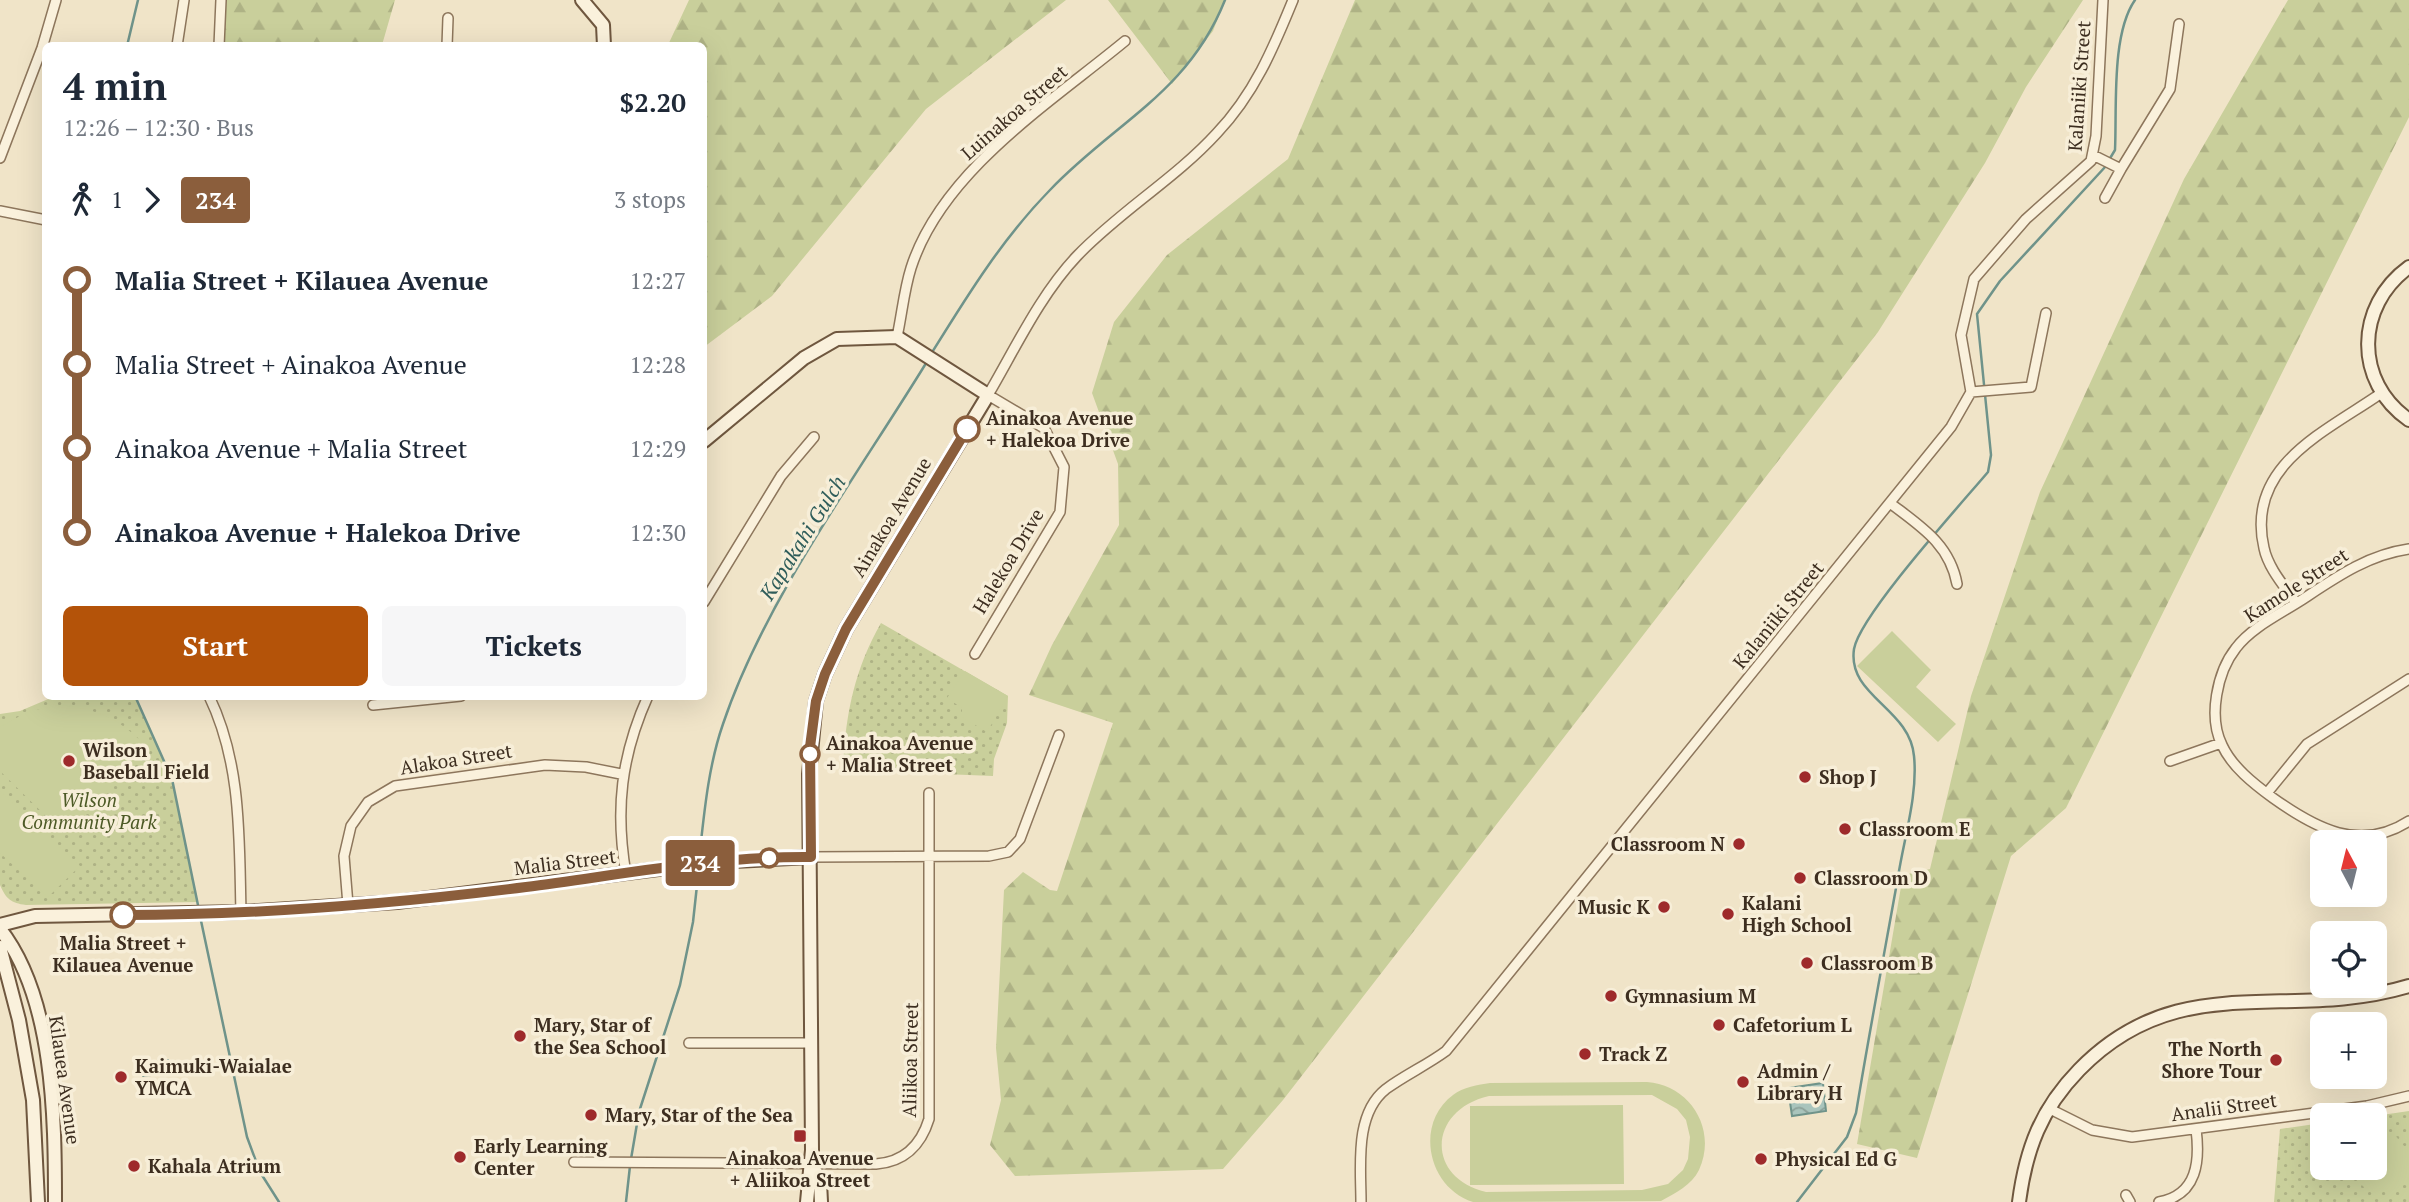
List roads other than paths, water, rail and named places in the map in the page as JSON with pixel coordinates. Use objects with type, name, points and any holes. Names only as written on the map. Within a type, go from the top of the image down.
[{"type":"street","points":[[45,42],[56,0]]},
{"type":"street","points":[[178,42],[184,0]]},
{"type":"street","points":[[219,42],[221,0]]},
{"type":"street","points":[[582,0],[603,25],[604,42]]},
{"type":"street","name":"Ainakoa Avenue","points":[[807,1202],[806,1183],[812,1164],[810,747],[816,701],[825,674],[846,629],[1049,293],[1074,259],[1203,148],[1241,105],[1263,71],[1293,0]]},
{"type":"street","name":"Kalaniiki Street","points":[[1361,1202],[1360,1154],[1366,1120],[1384,1091],[1446,1051],[1951,427],[1970,392],[1961,335],[1974,279],[2026,219],[2091,161],[2096,136],[2103,0]]},
{"type":"street","points":[[447,42],[448,18]]},
{"type":"street","points":[[2105,198],[2113,165],[2170,89],[2179,24]]},
{"type":"street","name":"Luinakoa Street","points":[[897,337],[912,267],[939,211],[978,163],[1125,41]]},
{"type":"street","points":[[0,158],[42,51]]},
{"type":"street","points":[[2092,155],[2113,165]]},
{"type":"street","points":[[0,211],[42,219]]},
{"type":"street","points":[[2409,267],[2387,286],[2372,312],[2369,350],[2380,394],[2409,420]]},
{"type":"street","points":[[1970,392],[2031,387],[2046,313]]},
{"type":"street","points":[[707,439],[804,358],[837,339],[897,337]]},
{"type":"street","name":"Halekoa Drive","points":[[897,337],[1044,428],[1064,467],[1060,512],[975,654]]},
{"type":"street","points":[[2296,603],[2264,550],[2261,521],[2266,491],[2277,470],[2298,450],[2380,394]]},
{"type":"street","points":[[707,597],[781,476],[814,436]]},
{"type":"street","points":[[1890,503],[1944,549],[1954,569],[1956,584]]},
{"type":"street","name":"Kamole Street","points":[[2409,549],[2384,554],[2361,563],[2244,639],[2231,656],[2220,680],[2216,704],[2221,743],[2235,765],[2267,793],[2311,825],[2335,834],[2376,836],[2409,821]]},
{"type":"street","points":[[2267,793],[2307,744],[2409,679]]},
{"type":"street","points":[[211,700],[226,734],[234,774],[241,912]]},
{"type":"street","points":[[373,705],[422,700]]},
{"type":"street","points":[[626,874],[619,819],[621,774],[628,745],[646,700]]},
{"type":"street","name":"Malia Street","points":[[0,927],[35,916],[241,912],[454,896],[714,862],[811,857],[989,856],[1012,849],[1020,839],[1059,735]]},
{"type":"street","points":[[2170,761],[2221,743]]},
{"type":"street","name":"Alakoa Street","points":[[348,905],[344,856],[351,826],[368,802],[395,786],[545,765],[586,767],[621,774]]},
{"type":"street","name":"Aliikoa Street","points":[[574,1162],[876,1164],[893,1161],[913,1150],[926,1130],[930,1103],[929,793]]},
{"type":"street","name":"Kilauea Avenue","points":[[0,927],[20,961],[36,1011],[55,1125],[55,1202]]},
{"type":"street","name":"Kilauea Avenue","points":[[0,947],[19,1020],[33,1100],[38,1202]]},
{"type":"street","points":[[2019,1202],[2025,1161],[2048,1108],[2066,1083],[2115,1037],[2172,1010],[2227,1003],[2346,999],[2409,986]]},
{"type":"street","points":[[689,1043],[812,1043]]},
{"type":"street","name":"Analii Street","points":[[2048,1108],[2092,1130],[2122,1137],[2367,1106],[2409,1096]]},
{"type":"street","points":[[2159,1202],[2182,1193],[2192,1181],[2198,1166],[2196,1129]]},
{"type":"street","name":"Ainakoa Avenue","points":[[812,1164],[820,1182],[821,1202]]},
{"type":"water","points":[[168,1060],[169,1073],[143,1076],[141,1063]]},
{"type":"water","points":[[1823,1083],[1826,1111],[1792,1116],[1788,1088]]},
{"type":"waterway","points":[[128,42],[138,0]]},
{"type":"waterway","name":"Kapakahi Gulch","points":[[931,354],[1016,228],[1075,166],[1171,83],[1210,32],[1225,0]]},
{"type":"waterway","points":[[2109,160],[2115,150],[2117,72],[2122,32],[2135,0]]},
{"type":"waterway","points":[[1797,1202],[1847,1137],[1856,1113],[1914,786],[1914,756],[1910,740],[1902,726],[1860,679],[1854,665],[1854,649],[1860,633],[1892,586],[1988,472],[1991,455],[1977,314],[2000,281],[2106,166]]},
{"type":"waterway","name":"Kapakahi Gulch","points":[[699,860],[714,757],[741,677],[763,630],[815,538],[928,360]]},
{"type":"waterway","points":[[137,700],[172,779],[199,910]]},
{"type":"waterway","name":"Kapakahi Gulch","points":[[631,1159],[639,1112],[680,985],[693,922],[699,867]]},
{"type":"waterway","points":[[200,916],[247,1137],[260,1172],[279,1202]]},
{"type":"waterway","name":"Kapakahi Gulch","points":[[626,1202],[630,1166]]},
{"type":"place","name":"Ainakoa Avenue + Halekoa Drive","points":[[967,429]]},
{"type":"place","name":"Ainakoa Avenue + Malia Street","points":[[810,754]]},
{"type":"place","name":"Wilson Baseball Field","points":[[69,761]]},
{"type":"place","name":"Shop J","points":[[1805,777]]},
{"type":"place","name":"Classroom E","points":[[1845,829]]},
{"type":"place","name":"Classroom N","points":[[1739,844]]},
{"type":"place","name":"Classroom D","points":[[1800,878]]},
{"type":"place","name":"Music K","points":[[1664,907]]},
{"type":"place","name":"Kalani High School","points":[[1728,914]]},
{"type":"place","name":"Malia Street + Kilauea Avenue","points":[[123,915]]},
{"type":"place","name":"Classroom B","points":[[1807,963]]},
{"type":"place","name":"Gymnasium M","points":[[1611,996]]},
{"type":"place","name":"Cafetorium L","points":[[1719,1025]]},
{"type":"place","name":"Mary, Star of the Sea School","points":[[520,1036]]},
{"type":"place","name":"Track Z","points":[[1585,1054]]},
{"type":"place","name":"The North Shore Tour","points":[[2276,1060]]},
{"type":"place","name":"Kaimuki-Waialae YMCA","points":[[121,1077]]},
{"type":"place","name":"Admin / Library H","points":[[1743,1082]]},
{"type":"place","name":"Mary, Star of the Sea","points":[[591,1115]]},
{"type":"place","name":"Ainakoa Avenue + Aliikoa Street","points":[[800,1136]]},
{"type":"place","name":"Early Learning Center","points":[[460,1157]]},
{"type":"place","name":"Physical Ed G","points":[[1761,1159]]},
{"type":"place","name":"Kahala Atrium","points":[[134,1166]]},
{"type":"park label","name":"Wilson Community Park","points":[[89,811]]}]
